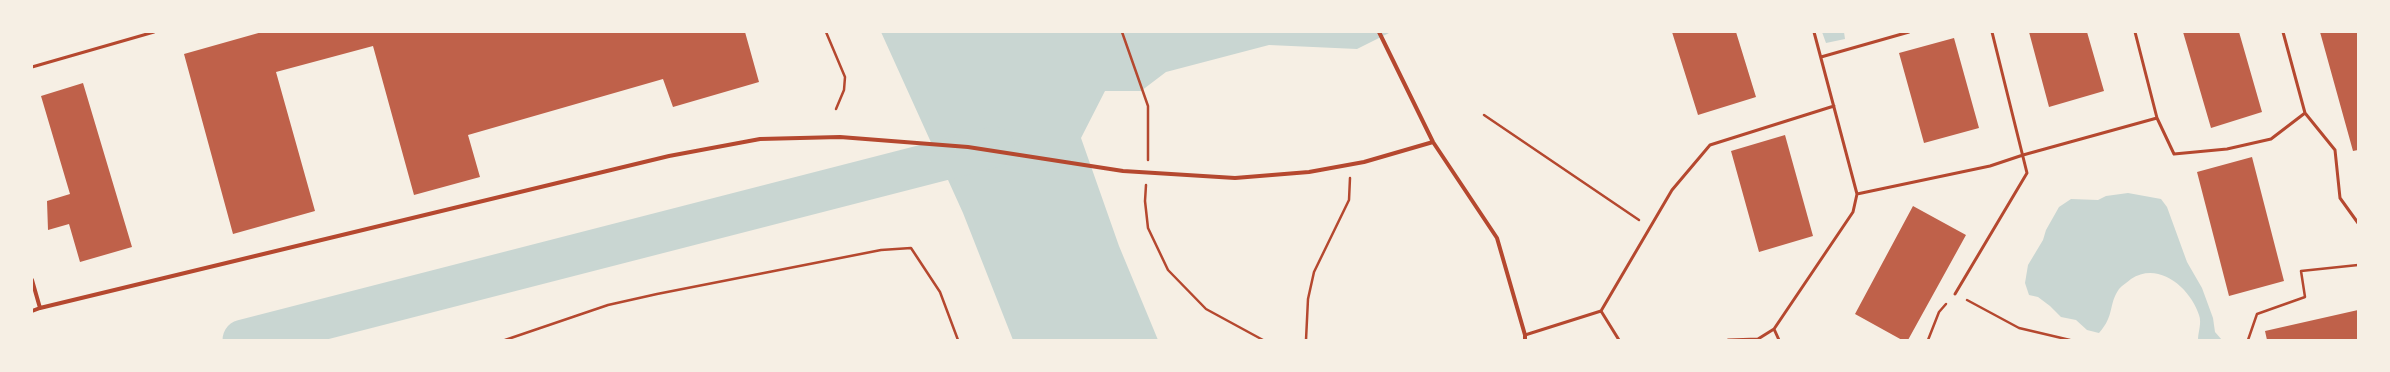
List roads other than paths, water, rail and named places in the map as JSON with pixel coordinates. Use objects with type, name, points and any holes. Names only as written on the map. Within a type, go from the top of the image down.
[{"type":"street","points":[[1378,32],[1433,142],[1496,238],[1525,334],[1524,340]]},
{"type":"street","points":[[32,311],[669,156],[760,138],[840,138],[968,147],[1123,171],[1235,178],[1309,172],[1351,164],[1433,142]]},
{"type":"street","points":[[32,280],[40,308]]},
{"type":"lane","points":[[32,67],[154,32]]},
{"type":"lane","points":[[1728,340],[1758,339],[1774,329],[1854,212],[1857,194],[1814,32]]},
{"type":"lane","points":[[1821,57],[1909,32]]},
{"type":"lane","points":[[1955,294],[2027,173],[1992,32]]},
{"type":"lane","points":[[2135,32],[2157,118],[2174,154],[2227,149],[2271,139],[2305,113]]},
{"type":"lane","points":[[2283,32],[2305,113],[2335,150],[2340,198],[2358,223]]},
{"type":"lane","points":[[1525,334],[1601,310],[1672,190],[1710,145],[1834,106]]},
{"type":"lane","points":[[1857,194],[1990,166],[2023,155],[2157,118]]},
{"type":"lane","points":[[1601,310],[1619,340]]},
{"type":"lane","points":[[1774,329],[1779,340]]},
{"type":"waterway","points":[[243,340],[994,147]]}]
